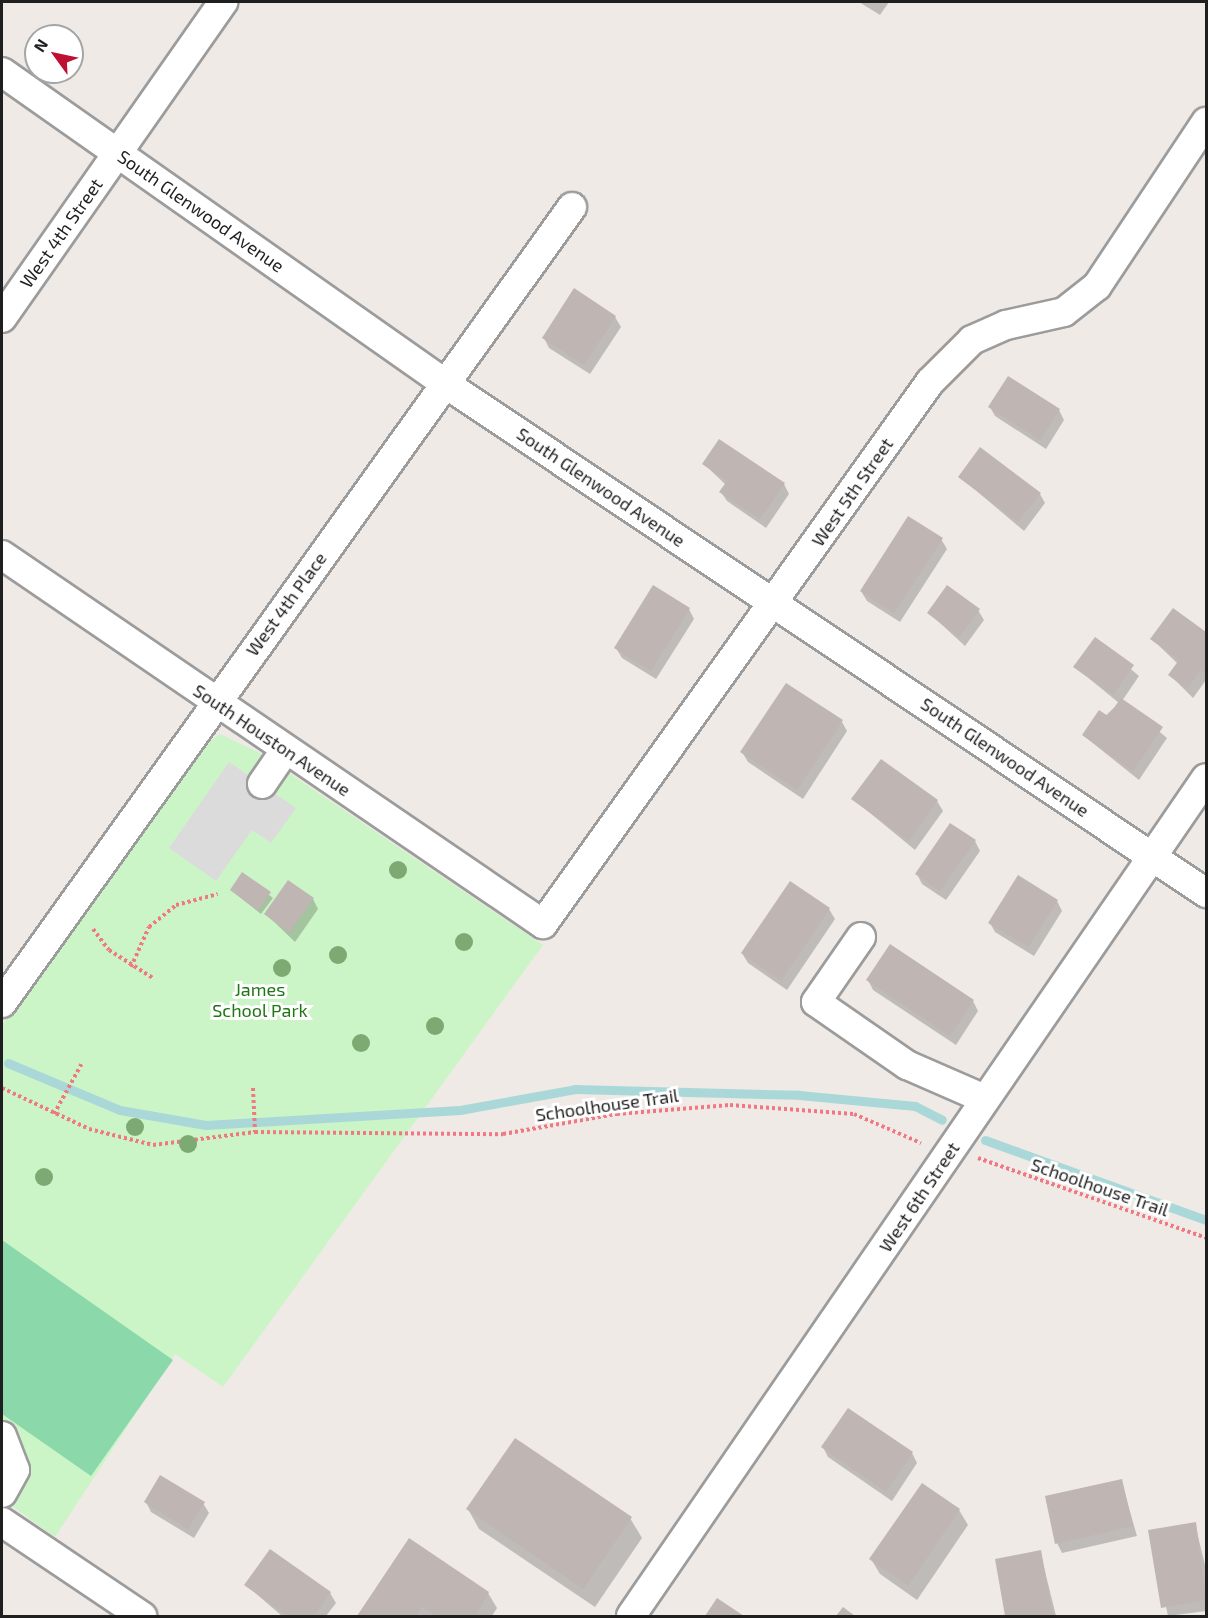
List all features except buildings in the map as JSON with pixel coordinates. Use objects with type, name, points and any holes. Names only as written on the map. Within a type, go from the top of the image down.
[{"type":"street","name":"West 4th Street","points":[[2,318],[223,2]]},
{"type":"street","name":"South Glenwood Avenue","points":[[2,72],[446,384],[1206,893]]},
{"type":"street","name":"West 5th Street","points":[[543,924],[930,382],[972,340],[1006,325],[1064,312],[1097,285],[1206,122]]},
{"type":"street","name":"West 4th Place","points":[[2,1003],[216,701],[572,207]]},
{"type":"street","name":"South Houston Avenue","points":[[2,555],[543,924]]},
{"type":"street","points":[[262,784],[286,749]]},
{"type":"street","name":"West 6th Street","points":[[631,1617],[1206,778]]},
{"type":"street","points":[[861,937],[816,1002],[907,1065],[985,1100]]},
{"type":"street","points":[[2,1436],[15,1470],[2,1493]]},
{"type":"street","points":[[2,1522],[105,1606],[141,1617]]},
{"type":"path","points":[[131,967],[149,927],[176,905],[218,894]]},
{"type":"path","points":[[93,929],[131,967],[153,978]]},
{"type":"path","points":[[54,1113],[82,1063]]},
{"type":"path","name":"Schoolhouse Trail","points":[[2,1088],[54,1113],[153,1145],[255,1132],[497,1135],[617,1114],[730,1105],[854,1114],[925,1145],[951,1150],[1206,1238]]},
{"type":"path","points":[[253,1089],[255,1132]]},
{"type":"green space","name":"James School Park","points":[[220,734],[258,752],[543,945],[223,1387],[175,1354],[55,1537],[2,1499],[2,1025],[196,752]]},
{"type":"green space","points":[[2,1240],[173,1360],[91,1476],[2,1414]]},
{"type":"shaded area","points":[[229,762],[296,808],[271,843],[252,830],[216,881],[169,848]]},
{"type":"waterway","points":[[8,1063],[120,1110],[206,1125],[460,1110],[575,1089],[799,1095],[915,1106],[942,1120]]},
{"type":"waterway","points":[[985,1140],[1206,1220]]}]
